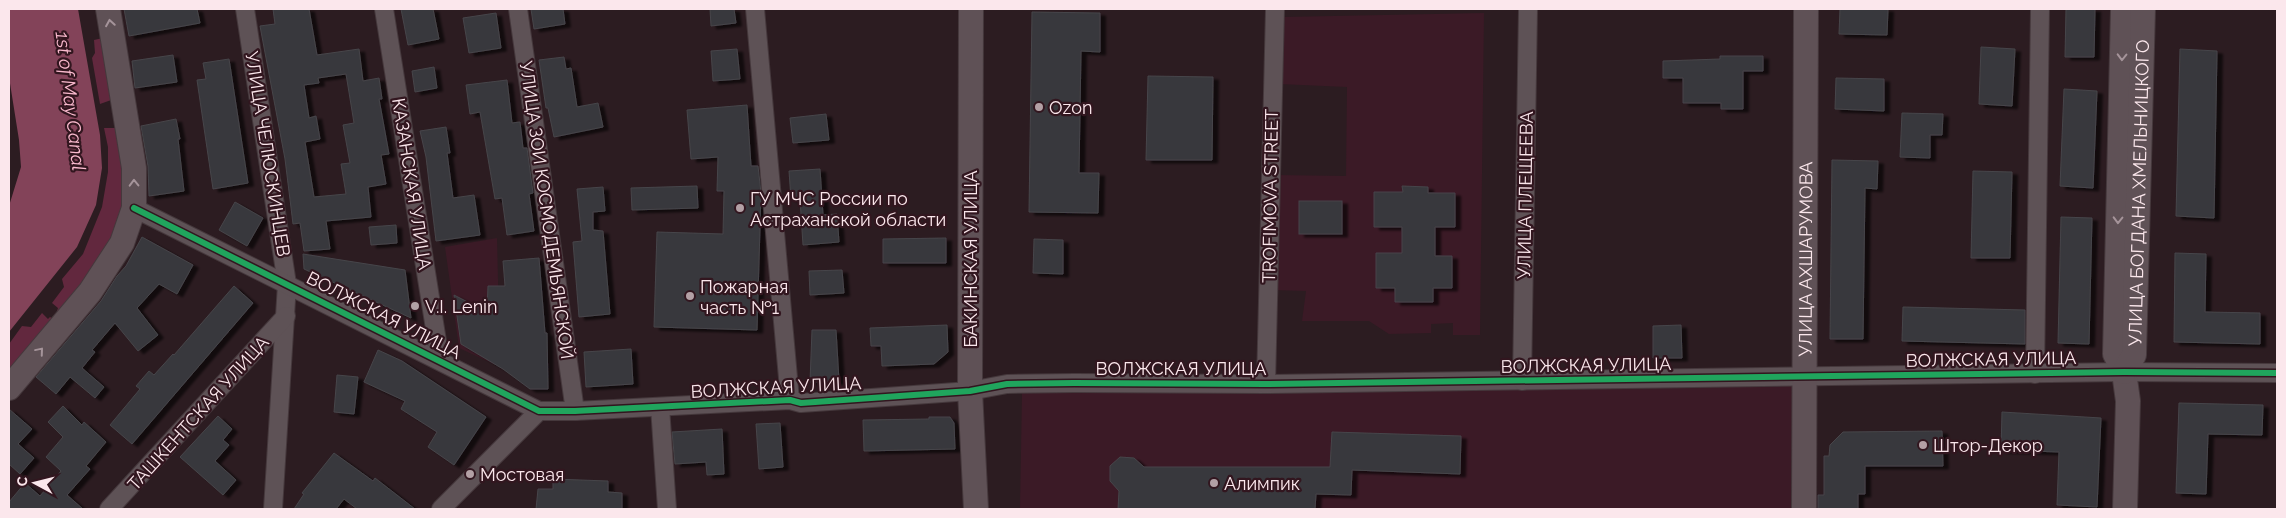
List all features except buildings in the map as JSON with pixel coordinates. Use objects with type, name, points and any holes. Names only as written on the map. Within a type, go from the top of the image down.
[{"type":"main road","points":[[9,388],[90,292],[122,243],[134,208],[134,168],[108,9]]},
{"type":"main road","name":"БАКИНСКАЯ УЛИЦА","points":[[971,9],[970,391],[976,509]]},
{"type":"main road","name":"УЛИЦА АХШАРУМОВА","points":[[1804,509],[1806,9]]},
{"type":"main road","name":"УЛИЦА БОГДАНА ХМЕЛЬНИЦКОГО","points":[[2123,9],[2115,354],[2124,372],[2128,401],[2126,509]]},
{"type":"main road","name":"УЛИЦА БОГДАНА ХМЕЛЬНИЦКОГО","points":[[2124,372],[2134,355],[2143,9]]},
{"type":"street","name":"УЛИЦА ЧЕЛЮСКИНЦЕВ","points":[[246,9],[287,284],[273,509]]},
{"type":"street","name":"КАЗАНСКАЯ УЛИЦА","points":[[384,9],[440,360]]},
{"type":"street","name":"УЛИЦА ЗОИ КОСМОДЕМЬЯНСКОЙ","points":[[518,9],[575,411]]},
{"type":"street","points":[[755,9],[790,400]]},
{"type":"street","name":"TROFIMOVA STREET","points":[[1266,384],[1275,9]]},
{"type":"street","name":"УЛИЦА ПЛЕЩЕЕВА","points":[[1522,381],[1528,9]]},
{"type":"street","points":[[2035,374],[2040,9]]},
{"type":"street","name":"ВОЛЖСКАЯ УЛИЦА","points":[[134,208],[539,411],[575,411],[790,400],[801,403],[970,391],[1007,384],[1074,382],[1266,384],[2124,372],[2277,373]]},
{"type":"street","name":"ТАШКЕНТСКАЯ УЛИЦА","points":[[109,509],[286,316]]},
{"type":"street","points":[[660,407],[667,509]]},
{"type":"street","points":[[442,509],[539,411]]},
{"type":"shaded area","points":[[1484,13],[1480,335],[1453,335],[1453,323],[1431,324],[1431,333],[1389,334],[1369,321],[1302,321],[1306,291],[1272,290],[1274,175],[1346,176],[1347,87],[1279,84],[1283,17]]},
{"type":"shaded area","points":[[103,38],[114,99],[100,104],[92,58],[95,53],[94,40]]},
{"type":"shaded area","points":[[104,128],[118,128],[124,171],[122,215],[112,242],[94,270],[60,314],[57,311],[58,308],[52,303],[64,287],[62,279],[83,254],[102,207],[108,172],[108,147]]},
{"type":"shaded area","points":[[497,238],[498,366],[459,348],[445,247]]},
{"type":"shaded area","points":[[42,313],[48,319],[50,317],[56,321],[9,377],[9,344],[22,326],[31,327]]},
{"type":"shaded area","points":[[1802,383],[1801,509],[1020,509],[1022,393]]},
{"type":"water","name":"1st of May Canal","points":[[9,9],[78,9],[100,135],[102,168],[96,205],[77,247],[9,332],[9,206],[21,167],[19,140],[9,77]]},
{"type":"cycle path","points":[[134,208],[539,411],[575,411],[790,400],[801,403],[970,391],[1007,384],[1266,384],[2124,372],[2277,373]]},
{"type":"place","name":"Ozon","points":[[1039,107]]},
{"type":"place","name":"ГУ МЧС России по Астраханской области","points":[[740,208]]},
{"type":"place","name":"Пожарная часть №1","points":[[690,296]]},
{"type":"place","name":"V.I. Lenin","points":[[415,306]]},
{"type":"place","name":"Штор-Декор","points":[[1923,445]]},
{"type":"place","name":"Мостовая","points":[[470,474]]},
{"type":"place","name":"Алимпик","points":[[1214,483]]}]
